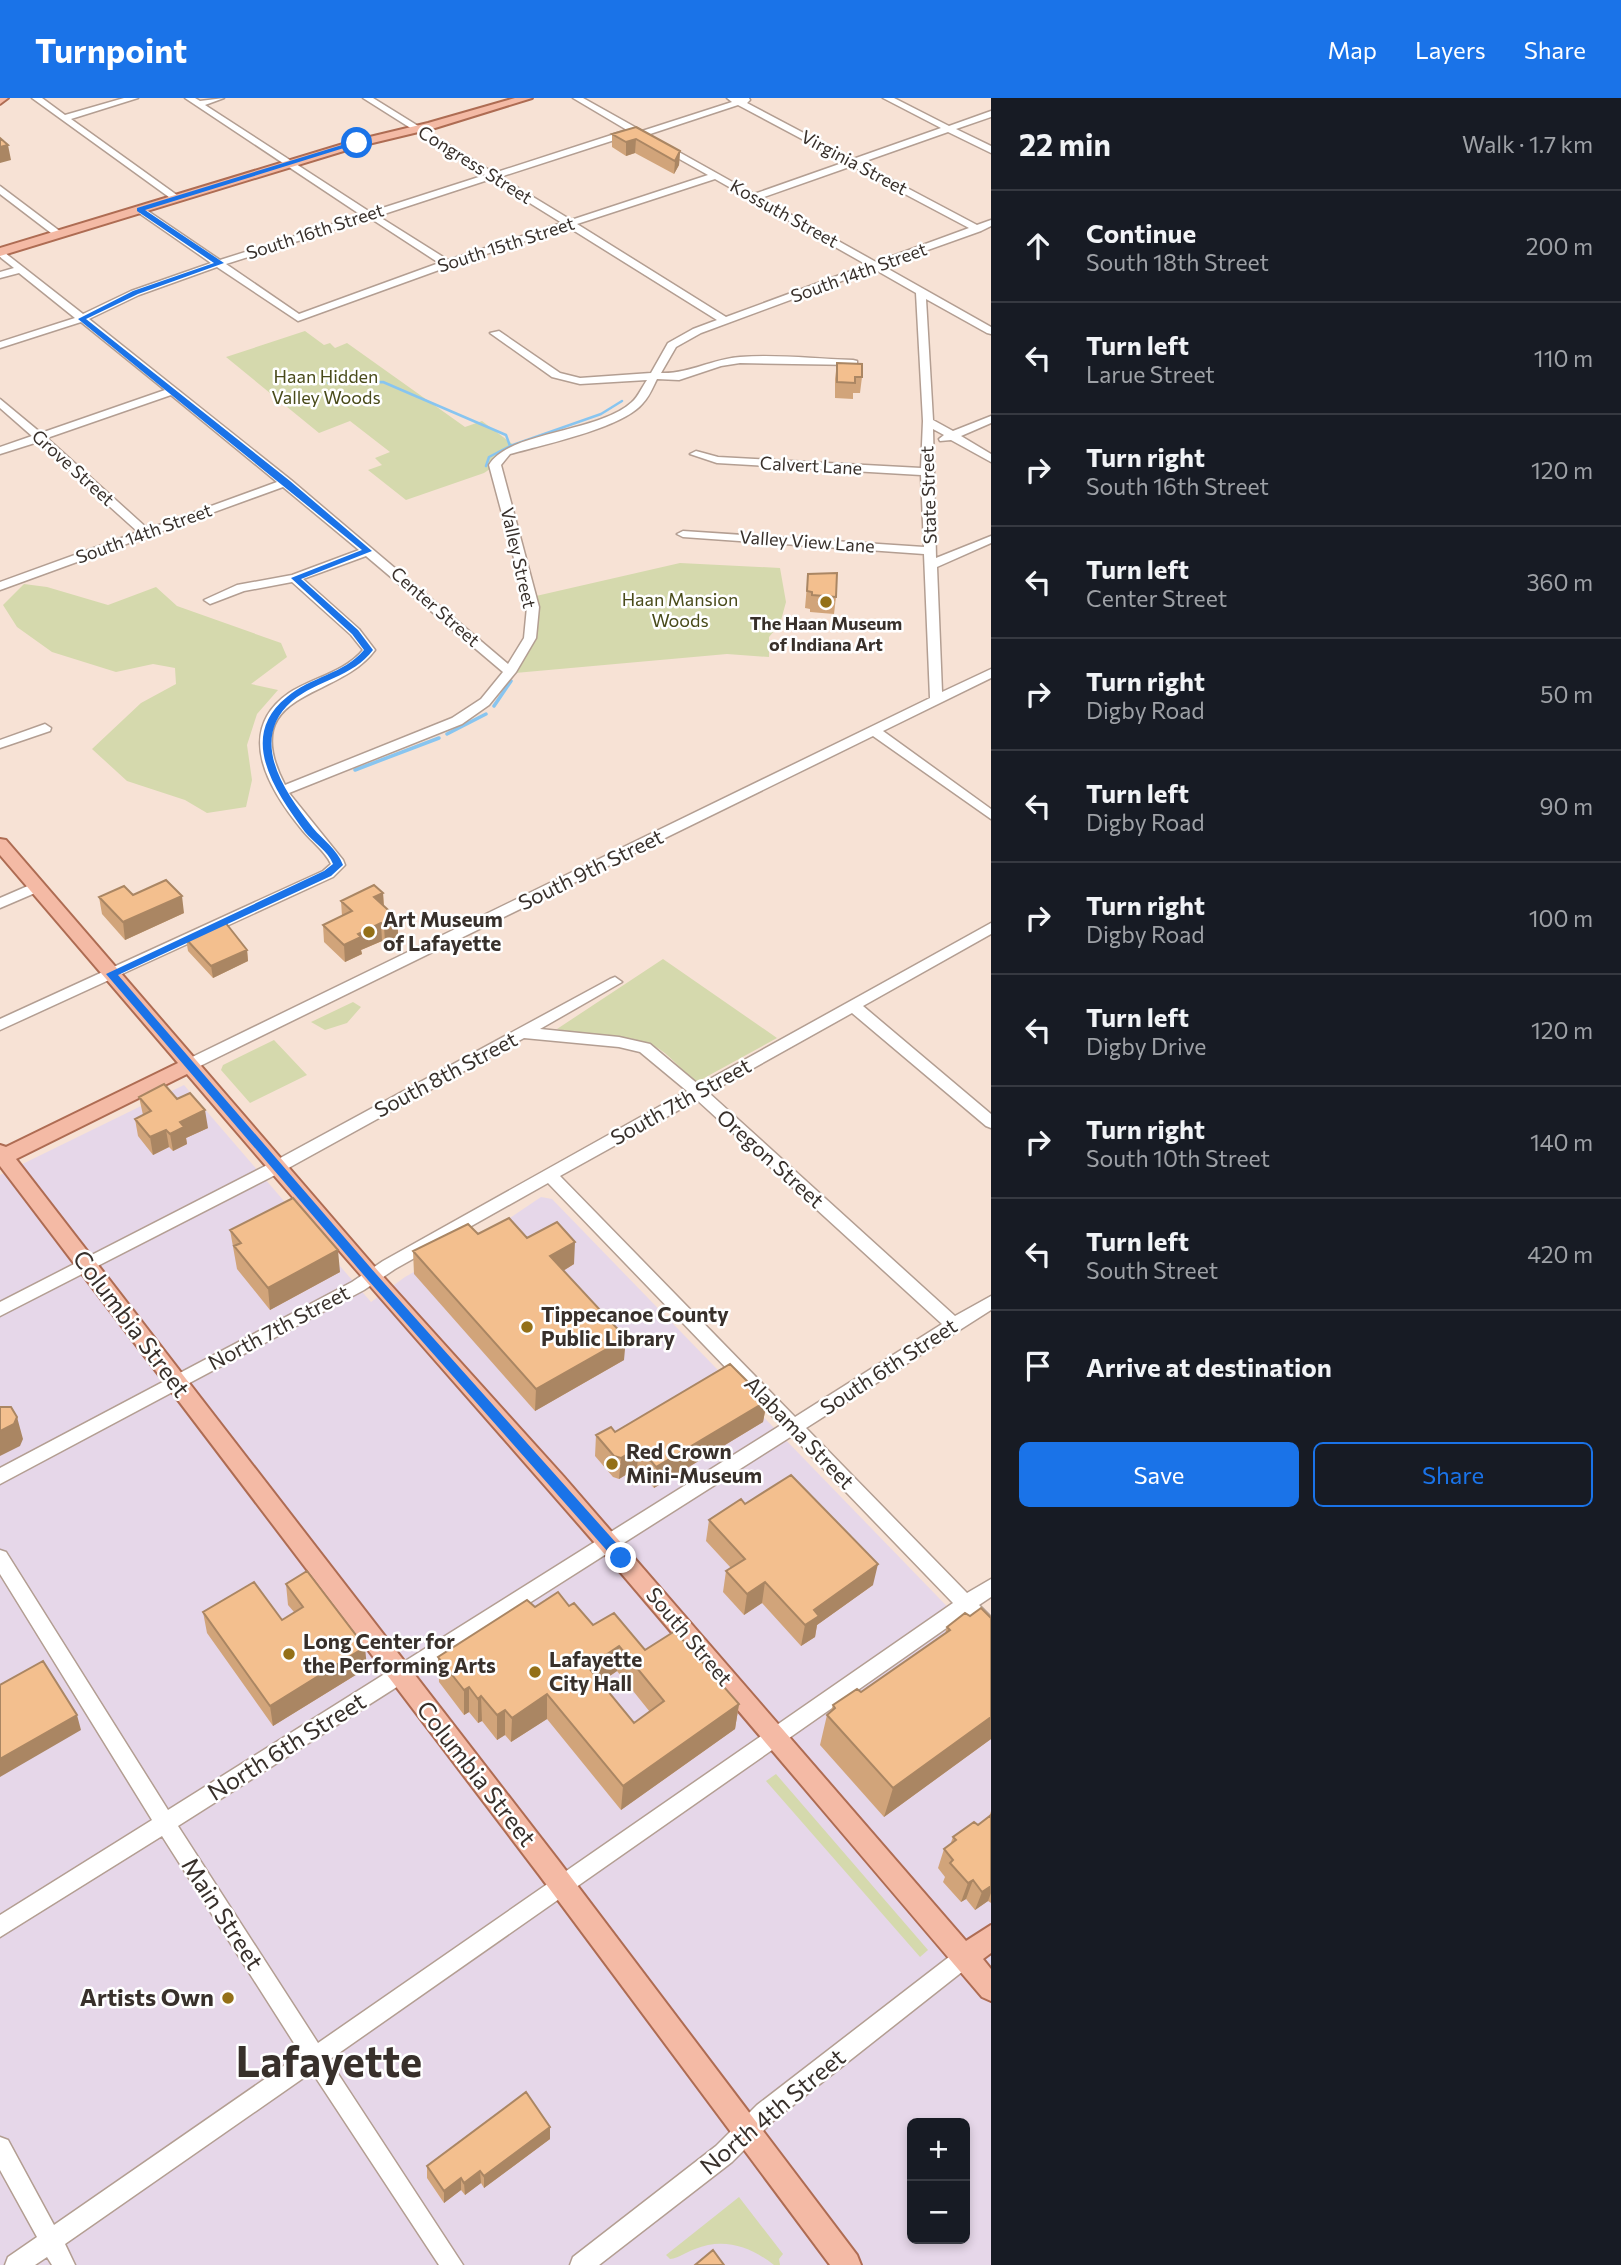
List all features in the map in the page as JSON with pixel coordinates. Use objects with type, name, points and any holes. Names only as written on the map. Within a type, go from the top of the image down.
[{"type":"main road","points":[[0,252],[357,143],[527,98]]},
{"type":"main road","name":"South Street","points":[[0,844],[372,1277],[608,1543],[774,1740],[991,1988]]},
{"type":"main road","points":[[1,1156],[189,1065]]},
{"type":"main road","name":"Columbia Street","points":[[1,1156],[563,1886],[847,2265]]},
{"type":"main road","points":[[965,1957],[991,1937]]},
{"type":"street","points":[[36,98],[176,198]]},
{"type":"street","points":[[64,118],[134,98]]},
{"type":"street","points":[[189,98],[361,212],[371,215],[447,264]]},
{"type":"street","points":[[199,104],[220,98]]},
{"type":"street","name":"Congress Street","points":[[367,98],[726,321]]},
{"type":"street","name":"Kossuth Street","points":[[577,98],[991,331]]},
{"type":"street","name":"South 16th Street","points":[[0,345],[81,319],[135,293],[220,263],[735,100],[753,98]]},
{"type":"street","points":[[887,98],[991,150]]},
{"type":"street","name":"Virginia Street","points":[[735,100],[978,229]]},
{"type":"street","points":[[754,198],[991,114]]},
{"type":"street","name":"South 15th Street","points":[[220,263],[298,318],[447,264],[715,176]]},
{"type":"street","points":[[0,189],[58,234]]},
{"type":"street","points":[[139,209],[220,263]]},
{"type":"street","name":"South 14th Street","points":[[726,321],[991,223]]},
{"type":"street","name":"Center Street","points":[[0,252],[171,392],[287,482],[510,672]]},
{"type":"street","points":[[0,275],[21,269]]},
{"type":"street","name":"State Street","points":[[921,291],[928,421],[926,447],[936,699]]},
{"type":"street","points":[[976,322],[991,316]]},
{"type":"street","name":"Valley Street","points":[[283,791],[457,721],[485,702],[510,672],[530,638],[533,607],[495,466],[499,458],[506,452],[625,413],[639,402],[671,345],[697,331],[726,321]]},
{"type":"street","points":[[495,333],[556,375],[580,381],[679,377],[719,363],[740,360],[853,363]]},
{"type":"street","points":[[0,451],[171,392]]},
{"type":"street","name":"Grove Street","points":[[0,402],[147,534]]},
{"type":"street","points":[[926,447],[991,419]]},
{"type":"street","points":[[928,421],[991,459]]},
{"type":"street","name":"Calvert Lane","points":[[696,454],[717,460],[928,472]]},
{"type":"street","name":"South 14th Street","points":[[0,586],[287,482]]},
{"type":"street","name":"Valley View Lane","points":[[683,534],[931,551]]},
{"type":"street","points":[[932,565],[991,539]]},
{"type":"street","points":[[210,600],[241,588],[295,578],[368,551]]},
{"type":"street","points":[[0,1025],[328,874],[338,865],[335,858],[309,830],[283,791],[268,762],[266,732],[273,716],[291,698],[359,662],[369,650],[355,632],[295,578]]},
{"type":"street","name":"South 9th Street","points":[[189,1065],[991,673]]},
{"type":"street","points":[[0,744],[45,728]]},
{"type":"street","points":[[874,730],[991,816]]},
{"type":"street","points":[[0,903],[37,887]]},
{"type":"street","name":"South 7th Street","points":[[372,1277],[991,928]]},
{"type":"street","name":"South 8th Street","points":[[0,1310],[277,1167],[615,982]]},
{"type":"street","points":[[852,1005],[991,1122]]},
{"type":"street","name":"Oregon Street","points":[[524,1033],[620,1042],[645,1048],[954,1325]]},
{"type":"street","name":"Alabama Street","points":[[549,1175],[991,1630]]},
{"type":"street","name":"North 7th Street","points":[[0,1477],[372,1277]]},
{"type":"street","name":"South 6th Street","points":[[608,1543],[991,1302]]},
{"type":"street","name":"North 6th Street","points":[[0,1927],[608,1543]]},
{"type":"street","name":"Main Street","points":[[0,1558],[164,1825],[452,2265]]},
{"type":"street","points":[[16,2265],[991,1587]]},
{"type":"street","name":"North 4th Street","points":[[581,2265],[724,2154],[765,2113],[965,1957]]},
{"type":"street","points":[[0,2148],[64,2265]]},
{"type":"shaded area","points":[[184,1085],[371,1302],[405,1277],[507,1220],[541,1197],[552,1199],[970,1630],[991,1617],[991,2265],[0,2265],[0,1175]]},
{"type":"green space","name":"Haan Hidden Valley Woods","points":[[305,331],[324,345],[330,343],[335,348],[347,343],[465,427],[482,421],[515,446],[494,457],[490,469],[484,473],[406,500],[368,470],[382,465],[375,458],[390,452],[350,421],[319,433],[226,357]]},
{"type":"green space","name":"Haan Mansion Woods","points":[[680,563],[780,568],[786,602],[780,624],[769,637],[769,657],[727,654],[515,673],[535,637],[536,596]]},
{"type":"green space","points":[[24,584],[47,587],[108,605],[156,587],[177,606],[281,643],[287,657],[251,684],[278,690],[257,714],[247,745],[252,780],[246,807],[207,813],[185,800],[127,781],[92,749],[141,703],[176,684],[175,668],[153,664],[116,672],[52,652],[17,627],[3,605]]},
{"type":"green space","points":[[663,959],[777,1038],[695,1083],[665,1053],[654,1046],[631,1039],[557,1029]]},
{"type":"green space","points":[[353,1002],[361,1007],[347,1023],[325,1030],[311,1022]]},
{"type":"green space","points":[[274,1040],[307,1075],[250,1103],[221,1070],[223,1065]]},
{"type":"green space","points":[[776,1774],[928,1950],[920,1957],[766,1781]]},
{"type":"green space","points":[[739,2197],[783,2254],[779,2259],[780,2265],[774,2265],[747,2249],[727,2244],[706,2246],[670,2259],[666,2255]]},
{"type":"building","points":[[636,127],[680,151],[675,161],[636,139],[626,142],[612,134]]},
{"type":"building","points":[[0,138],[8,145],[0,147]]},
{"type":"building","points":[[837,363],[862,364],[862,377],[855,377],[855,383],[837,382]]},
{"type":"building","points":[[837,573],[836,597],[812,595],[812,592],[807,591],[808,574]]},
{"type":"building","points":[[166,880],[182,896],[123,922],[99,897],[124,886],[133,895]]},
{"type":"building","points":[[374,885],[383,893],[374,897],[398,919],[384,926],[381,923],[358,934],[361,937],[344,945],[323,925],[352,911],[341,901]]},
{"type":"building","points":[[225,922],[247,950],[211,966],[186,939]]},
{"type":"building","points":[[164,1084],[177,1099],[190,1093],[205,1110],[180,1122],[184,1127],[170,1134],[166,1130],[150,1137],[135,1119],[151,1111],[139,1097]]},
{"type":"building","points":[[293,1198],[338,1250],[268,1288],[234,1246],[241,1243],[230,1230]]},
{"type":"building","name":"Tippecanoe County Public Library","points":[[509,1218],[527,1238],[557,1222],[575,1242],[550,1256],[626,1338],[536,1389],[413,1251],[468,1224],[478,1234]]},
{"type":"building","points":[[730,1364],[767,1401],[656,1467],[639,1447],[621,1458],[614,1456],[596,1435],[611,1427],[615,1432]]},
{"type":"building","points":[[0,1407],[11,1407],[17,1417],[14,1424],[0,1431]]},
{"type":"building","points":[[791,1475],[878,1564],[814,1610],[819,1616],[805,1625],[765,1582],[747,1594],[726,1571],[745,1559],[709,1520],[741,1499],[745,1504]]},
{"type":"building","name":"Long Center for the Performing Arts","points":[[307,1571],[365,1647],[270,1706],[203,1612],[254,1582],[282,1620],[303,1607],[286,1584]]},
{"type":"building","points":[[558,1592],[569,1606],[574,1603],[593,1625],[614,1613],[645,1650],[675,1631],[739,1704],[623,1786],[547,1694],[512,1718],[505,1710],[497,1715],[481,1696],[478,1699],[469,1687],[464,1690],[438,1657],[527,1600],[535,1607]],"holes":[[[619,1646],[664,1701],[634,1723],[588,1667]]]},
{"type":"building","points":[[981,1608],[991,1618],[991,1717],[893,1788],[827,1715],[835,1708],[833,1705],[857,1689],[861,1692],[950,1630],[947,1627],[965,1613],[970,1616]]},
{"type":"building","points":[[43,1661],[77,1715],[0,1759],[0,1685]]},
{"type":"building","points":[[991,1815],[991,1886],[982,1892],[973,1880],[968,1883],[950,1863],[953,1860],[944,1849],[956,1840],[953,1837],[974,1822],[978,1825]]},
{"type":"building","points":[[526,2092],[550,2127],[484,2176],[480,2171],[464,2183],[461,2178],[444,2191],[427,2166]]},
{"type":"building","points":[[713,2250],[724,2265],[695,2265]]},
{"type":"waterway","points":[[328,383],[383,382],[506,435],[510,446]]},
{"type":"waterway","points":[[510,446],[601,414],[622,401]]},
{"type":"waterway","points":[[486,466],[489,457],[510,446]]},
{"type":"waterway","points":[[494,706],[511,681]]},
{"type":"waterway","points":[[447,734],[486,714]]},
{"type":"waterway","points":[[355,770],[439,738]]},
{"type":"place","name":"The Haan Museum of Indiana Art","points":[[826,602]]},
{"type":"place","name":"Art Museum of Lafayette","points":[[369,932]]},
{"type":"place","name":"Tippecanoe County Public Library","points":[[527,1327]]},
{"type":"place","name":"Red Crown Mini-Museum","points":[[612,1464]]},
{"type":"place","name":"Long Center for the Performing Arts","points":[[289,1654]]},
{"type":"place","name":"Lafayette City Hall","points":[[535,1672]]},
{"type":"place","name":"Artists Own","points":[[228,1998]]},
{"type":"district","name":"Lafayette","points":[[329,2062]]},
{"type":"route","points":[[357,143],[139,209],[220,263],[135,293],[81,319],[287,482],[368,551],[295,578],[355,632],[369,650],[359,662],[291,698],[273,716],[266,732],[268,762],[277,779],[309,830],[335,858],[338,865],[328,874],[112,974],[372,1277],[621,1558]]}]
